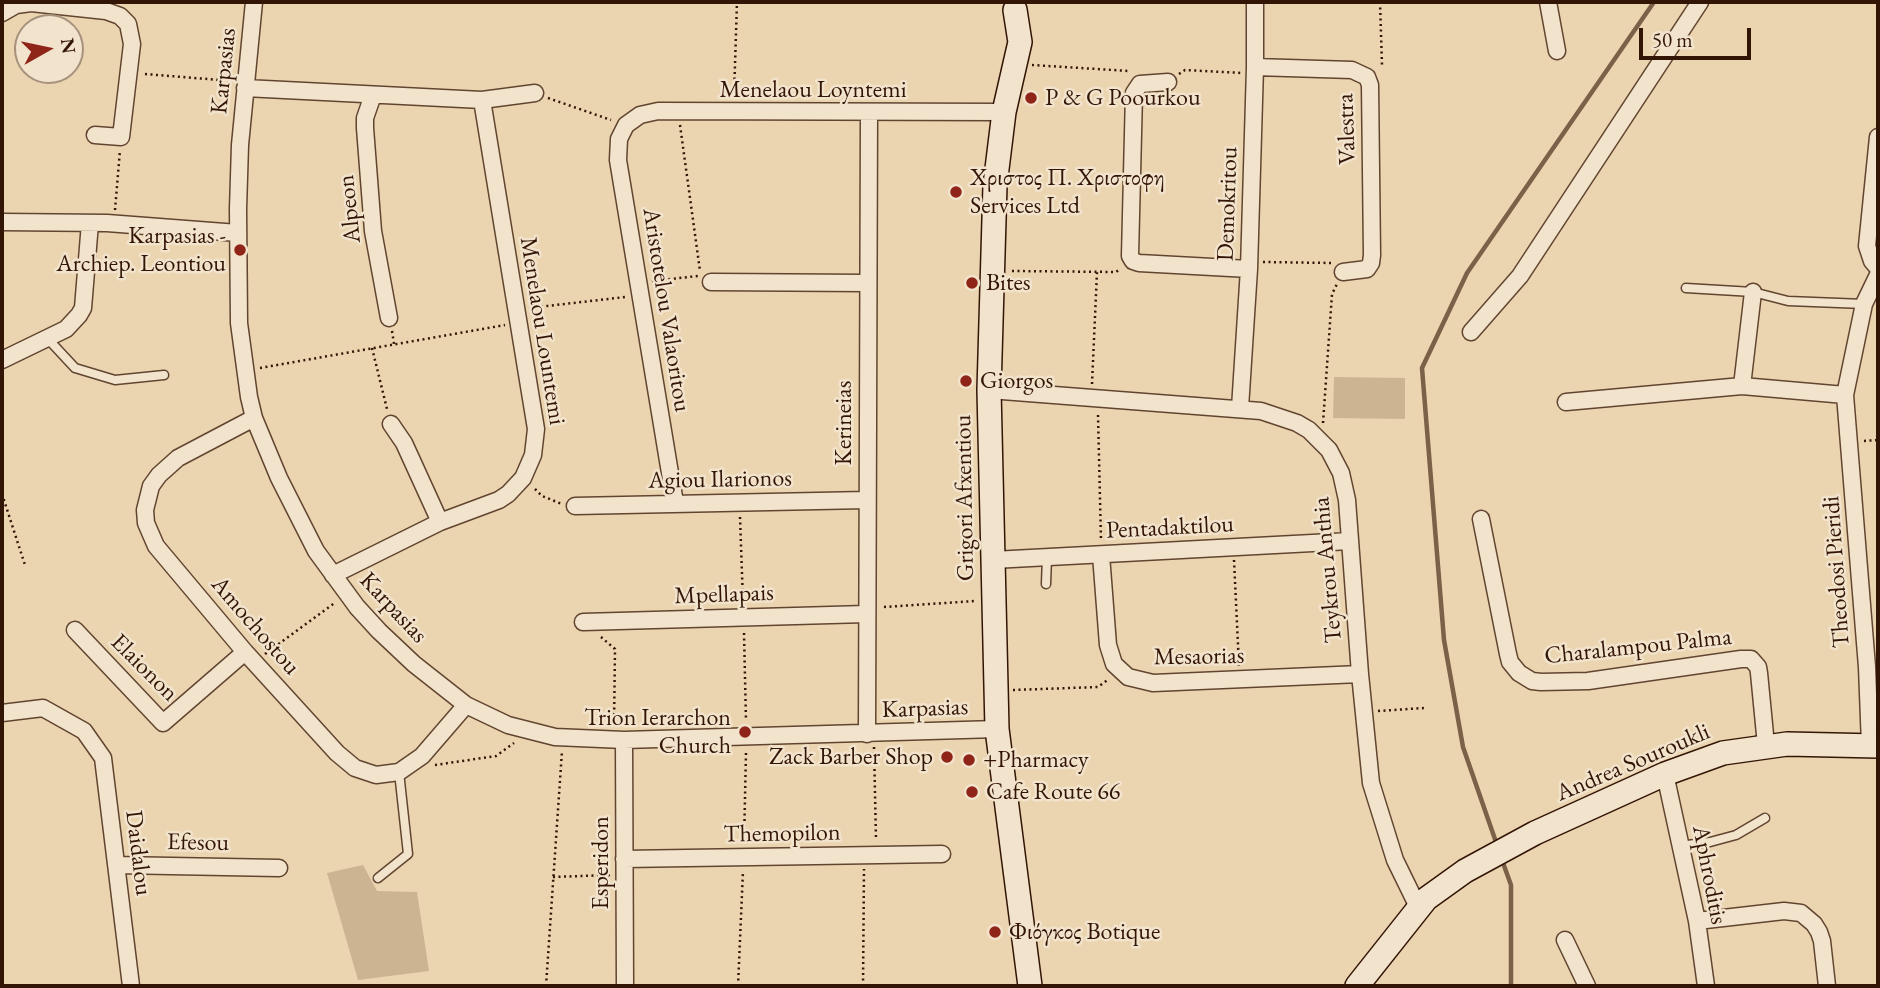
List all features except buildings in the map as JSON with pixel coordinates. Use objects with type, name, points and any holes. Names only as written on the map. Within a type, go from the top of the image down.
[{"type":"street","name":"Karpasias","points":[[254,2],[240,145],[239,323],[245,371],[254,418],[293,509],[316,551],[372,623],[414,664],[466,705],[528,732],[619,740],[997,729]]},
{"type":"street","name":"Demokritou","points":[[1240,408],[1249,265],[1255,2]]},
{"type":"street","points":[[1548,2],[1557,51]]},
{"type":"street","points":[[1471,332],[1520,276],[1700,2]]},
{"type":"street","points":[[2,13],[16,5],[31,3],[106,11],[120,16],[128,24],[132,37],[121,137],[95,135]]},
{"type":"street","name":"Grigori Afxentiou","points":[[1014,4],[1020,42],[1004,112],[995,185],[989,390],[997,729],[1030,986]]},
{"type":"street","name":"Valestra","points":[[1255,70],[1352,70],[1367,76],[1370,85],[1372,255],[1367,269],[1343,272]]},
{"type":"street","points":[[1168,82],[1140,84],[1134,93],[1130,256],[1139,264],[1249,265]]},
{"type":"street","points":[[246,85],[482,100],[535,93]]},
{"type":"street","name":"Alpeon","points":[[373,95],[365,128],[373,231],[389,318]]},
{"type":"street","name":"Menelaou Lountemi","points":[[482,100],[536,429],[533,455],[523,478]]},
{"type":"street","name":"Menelaou Loyntemi","points":[[626,125],[640,115],[658,111],[1004,112]]},
{"type":"street","name":"Kerineias","points":[[869,113],[866,611],[870,734]]},
{"type":"street","name":"Aristotelou Valaoritou","points":[[626,125],[619,139],[618,149],[675,503]]},
{"type":"street","points":[[1878,137],[1867,246],[1872,261],[1878,268]]},
{"type":"street","points":[[2,222],[114,223],[238,233]]},
{"type":"street","points":[[2,360],[48,339],[75,322],[83,308],[90,223]]},
{"type":"street","name":"Theodosi Pieridi","points":[[1874,746],[1845,395],[1864,304],[1878,275]]},
{"type":"street","points":[[711,282],[867,283]]},
{"type":"street","points":[[1742,386],[1753,292]]},
{"type":"street","points":[[1566,402],[1742,386],[1845,395]]},
{"type":"street","name":"Teykrou Anthia","points":[[989,390],[1240,408],[1297,422],[1321,442],[1335,460],[1347,500],[1371,783],[1380,818],[1398,867],[1418,907]]},
{"type":"street","name":"Amochostou","points":[[254,418],[166,467],[151,486],[145,510],[146,523],[156,546],[249,657],[346,761],[355,768],[376,775],[401,771]]},
{"type":"street","points":[[391,424],[404,443],[440,522]]},
{"type":"street","points":[[333,575],[440,522],[499,500],[523,478]]},
{"type":"street","name":"Agiou Ilarionos","points":[[575,506],[866,500]]},
{"type":"street","name":"Charalampou Palma","points":[[1481,519],[1508,654],[1510,662],[1519,673],[1532,681],[1577,681],[1751,659],[1758,667],[1766,745]]},
{"type":"street","name":"Pentadaktilou","points":[[993,560],[1350,541]]},
{"type":"street","name":"Mesaorias","points":[[1101,555],[1108,645],[1114,664],[1128,677],[1153,683],[1360,674]]},
{"type":"street","name":"Mpellapais","points":[[583,622],[866,611]]},
{"type":"street","name":"Elaionon","points":[[75,630],[163,723],[249,657]]},
{"type":"street","points":[[401,771],[422,756],[466,705]]},
{"type":"street","name":"Daidalou","points":[[2,713],[43,708],[85,731],[103,758],[131,986]]},
{"type":"street","name":"Esperidon","points":[[619,740],[625,986]]},
{"type":"street","name":"Andrea Souroukli","points":[[1357,986],[1418,907],[1437,890],[1465,871],[1535,833],[1665,774],[1723,753],[1766,745],[1807,743],[1874,746]]},
{"type":"street","name":"Aphroditis","points":[[1665,774],[1697,921],[1706,986]]},
{"type":"street","name":"Themopilon","points":[[623,867],[942,853]]},
{"type":"street","name":"Efesou","points":[[117,865],[279,868]]},
{"type":"street","points":[[1697,921],[1784,911],[1801,913],[1819,932],[1827,986]]},
{"type":"street","points":[[1564,940],[1587,986]]},
{"type":"lane","points":[[1686,288],[1753,292],[1788,301],[1864,304]]},
{"type":"lane","points":[[48,339],[75,368],[115,380],[164,375]]},
{"type":"lane","points":[[1046,584],[1047,558]]},
{"type":"lane","points":[[378,878],[408,854],[401,771]]},
{"type":"lane","points":[[1681,846],[1737,835],[1765,818]]},
{"type":"path","points":[[734,112],[737,2]]},
{"type":"path","points":[[1367,76],[1382,65],[1380,2]]},
{"type":"path","points":[[1015,64],[1129,70],[1140,84]]},
{"type":"path","points":[[1168,82],[1185,70],[1255,70]]},
{"type":"path","points":[[128,73],[246,85]]},
{"type":"path","points":[[535,93],[626,125]]},
{"type":"path","points":[[245,371],[372,348],[701,276],[678,111]]},
{"type":"path","points":[[114,223],[121,137]]},
{"type":"path","points":[[1249,265],[1332,262],[1343,272],[1332,294],[1321,442]]},
{"type":"path","points":[[991,271],[1116,272]]},
{"type":"path","points":[[1097,272],[1094,398],[1101,555]]},
{"type":"path","points":[[372,348],[391,424]]},
{"type":"path","points":[[523,478],[555,503],[575,506]]},
{"type":"path","points":[[2,494],[26,565]]},
{"type":"path","points":[[1234,548],[1240,680]]},
{"type":"path","points":[[249,657],[347,594]]},
{"type":"path","points":[[866,611],[994,599]]},
{"type":"path","points":[[583,622],[615,649],[619,740]]},
{"type":"path","points":[[996,690],[1098,687],[1119,671]]},
{"type":"path","points":[[1363,712],[1424,708]]},
{"type":"path","points":[[401,771],[496,756],[528,732]]},
{"type":"path","points":[[863,986],[870,855],[870,734]]},
{"type":"path","points":[[545,986],[563,737]]},
{"type":"path","points":[[553,877],[623,867]]},
{"type":"shaded area","points":[[1334,377],[1405,378],[1405,419],[1333,418]]},
{"type":"shaded area","points":[[363,865],[377,891],[417,892],[429,971],[358,980],[327,873]]},
{"type":"waterway","points":[[1497,845],[1463,747],[1444,640],[1422,368],[1467,273],[1654,2]]},
{"type":"waterway","points":[[1502,860],[1511,885],[1511,986]]},
{"type":"place","name":"P & G Poourkou","points":[[1031,98]]},
{"type":"place","name":"Χριστος Π. Χριστοφη Services Ltd","points":[[956,192]]},
{"type":"place","name":"Karpasias - Archiep. Leontiou","points":[[240,250]]},
{"type":"place","name":"Bites","points":[[972,283]]},
{"type":"place","name":"Giorgos","points":[[966,381]]},
{"type":"place","name":"Trion Ierarchon Church","points":[[745,732]]},
{"type":"place","name":"Zack Barber Shop","points":[[947,757]]},
{"type":"place","name":"+Pharmacy","points":[[969,760]]},
{"type":"place","name":"Cafe Route 66","points":[[972,792]]},
{"type":"place","name":"Φιόγκος Botique","points":[[995,932]]}]
